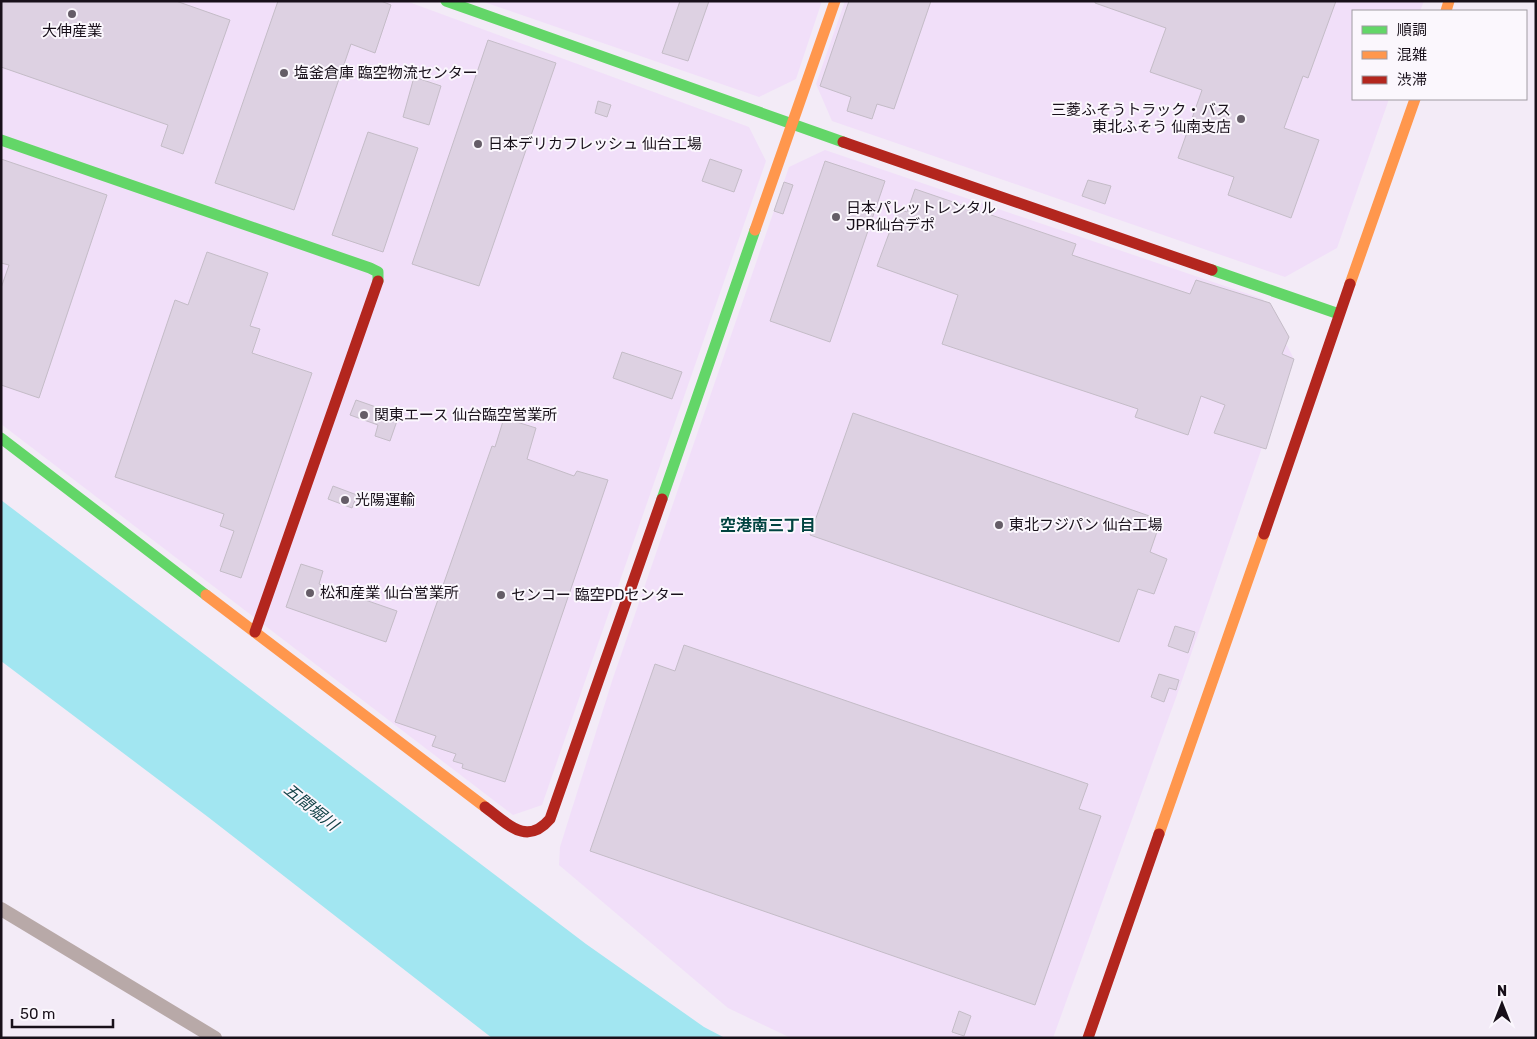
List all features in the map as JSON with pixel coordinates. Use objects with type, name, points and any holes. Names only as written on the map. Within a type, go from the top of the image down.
[{"type":"street","points":[[446,1],[792,125],[1339,314]]},
{"type":"street","points":[[1,438],[510,826],[521,832],[532,834],[543,828],[550,819],[835,1]]},
{"type":"street","points":[[1088,1038],[1415,100]]},
{"type":"street","points":[[1,140],[378,272],[378,282],[255,632]]},
{"type":"street","points":[[1,909],[215,1038]]},
{"type":"shaded area","points":[[1,1],[406,1],[749,127],[766,161],[542,805],[513,815],[1,424]]},
{"type":"shaded area","points":[[481,1],[822,1],[796,79],[759,97]]},
{"type":"shaded area","points":[[845,1],[1424,1],[1420,10],[1352,10],[1352,100],[1389,100],[1337,248],[1285,277],[832,121],[816,84]]},
{"type":"shaded area","points":[[825,150],[1263,299],[1293,357],[1178,692],[1053,1038],[791,1038],[728,1008],[559,865],[560,847],[612,681],[789,167]]},
{"type":"water","name":"五間堀川","points":[[1,500],[586,944],[704,1027],[725,1038],[492,1038],[208,817],[1,661]]},
{"type":"building","points":[[1,1],[176,1],[230,20],[183,154],[161,146],[168,125],[1,67]]},
{"type":"building","points":[[278,1],[381,1],[391,5],[375,53],[351,44],[294,210],[215,183]]},
{"type":"building","points":[[680,1],[709,1],[688,61],[662,53]]},
{"type":"building","points":[[849,1],[931,1],[894,109],[877,104],[872,119],[847,111],[851,97],[820,86]]},
{"type":"building","points":[[1095,1],[1336,1],[1308,78],[1303,76],[1284,128],[1319,140],[1291,218],[1228,195],[1234,177],[1178,158],[1202,90],[1150,72],[1166,28],[1095,3]]},
{"type":"building","points":[[488,40],[556,63],[479,286],[412,264]]},
{"type":"building","points":[[414,77],[441,86],[429,125],[403,117]]},
{"type":"building","points":[[598,101],[611,105],[607,117],[595,113]]},
{"type":"building","points":[[368,132],[418,148],[383,252],[332,235]]},
{"type":"building","points":[[1,159],[107,195],[39,398],[1,385],[1,288],[9,265],[1,263]]},
{"type":"building","points":[[710,159],[742,170],[734,192],[702,181]]},
{"type":"building","points":[[825,161],[885,181],[830,342],[770,321]]},
{"type":"building","points":[[1088,180],[1111,186],[1105,204],[1082,196]]},
{"type":"building","points":[[784,182],[793,185],[783,214],[774,211]]},
{"type":"building","points":[[915,189],[1076,244],[1072,255],[1190,294],[1196,280],[1270,303],[1289,337],[1282,354],[1294,359],[1266,449],[1214,433],[1225,405],[1201,396],[1188,435],[1135,417],[1138,409],[942,344],[958,295],[877,266],[898,209],[907,212]]},
{"type":"building","points":[[207,252],[268,273],[250,326],[260,329],[252,353],[312,373],[241,578],[220,571],[234,531],[220,526],[224,514],[115,477],[175,300],[188,305]]},
{"type":"building","points":[[622,352],[682,372],[672,399],[613,378]]},
{"type":"building","points":[[356,400],[399,415],[390,441],[375,436],[378,425],[350,415]]},
{"type":"building","points":[[853,413],[1161,520],[1150,552],[1167,559],[1154,594],[1138,589],[1119,642],[810,535]]},
{"type":"building","points":[[504,418],[536,428],[527,459],[574,476],[577,471],[608,480],[505,782],[462,768],[463,764],[453,761],[456,754],[432,746],[436,736],[395,722],[492,446],[495,447]]},
{"type":"building","points":[[333,486],[357,495],[352,508],[328,499]]},
{"type":"building","points":[[301,564],[323,571],[319,584],[397,611],[386,642],[286,607]]},
{"type":"building","points":[[1175,626],[1195,632],[1188,653],[1168,646]]},
{"type":"building","points":[[684,645],[1088,784],[1079,809],[1101,816],[1035,1005],[590,851],[655,664],[675,671]]},
{"type":"building","points":[[1159,674],[1179,680],[1176,690],[1169,688],[1164,702],[1151,697]]},
{"type":"building","points":[[959,1011],[971,1016],[964,1036],[952,1032]]},
{"type":"traffic: fast","points":[[446,1],[843,142]]},
{"type":"traffic: fast","points":[[1,140],[370,268],[378,272],[378,281]]},
{"type":"traffic: fast","points":[[662,499],[755,230]]},
{"type":"traffic: fast","points":[[1212,270],[1339,314]]},
{"type":"traffic: fast","points":[[1,438],[206,595]]},
{"type":"traffic: slow","points":[[755,230],[835,1]]},
{"type":"traffic: slow","points":[[1446,10],[1449,1]]},
{"type":"traffic: slow","points":[[1350,284],[1415,100]]},
{"type":"traffic: slow","points":[[1159,834],[1264,534]]},
{"type":"traffic: slow","points":[[206,595],[485,807]]},
{"type":"traffic: jam","points":[[843,142],[1212,270]]},
{"type":"traffic: jam","points":[[255,632],[378,281]]},
{"type":"traffic: jam","points":[[1264,534],[1350,284]]},
{"type":"traffic: jam","points":[[485,807],[509,825],[525,832],[541,827],[550,819],[662,499]]},
{"type":"traffic: jam","points":[[1088,1038],[1159,834]]},
{"type":"place","name":"大伸産業","points":[[72,14]]},
{"type":"place","name":"塩釜倉庫 臨空物流センター","points":[[284,73]]},
{"type":"place","name":"三菱ふそうトラック・バス 東北ふそう 仙南支店","points":[[1241,119]]},
{"type":"place","name":"日本デリカフレッシュ 仙台工場","points":[[478,144]]},
{"type":"place","name":"日本パレットレンタル JPR仙台デポ","points":[[836,217]]},
{"type":"place","name":"関東エース 仙台臨空営業所","points":[[364,415]]},
{"type":"place","name":"光陽運輸","points":[[345,500]]},
{"type":"place","name":"東北フジパン 仙台工場","points":[[999,525]]},
{"type":"place","name":"松和産業 仙台営業所","points":[[310,593]]},
{"type":"place","name":"センコー 臨空PDセンター","points":[[501,595]]},
{"type":"district","name":"空港南三丁目","points":[[768,525]]}]
